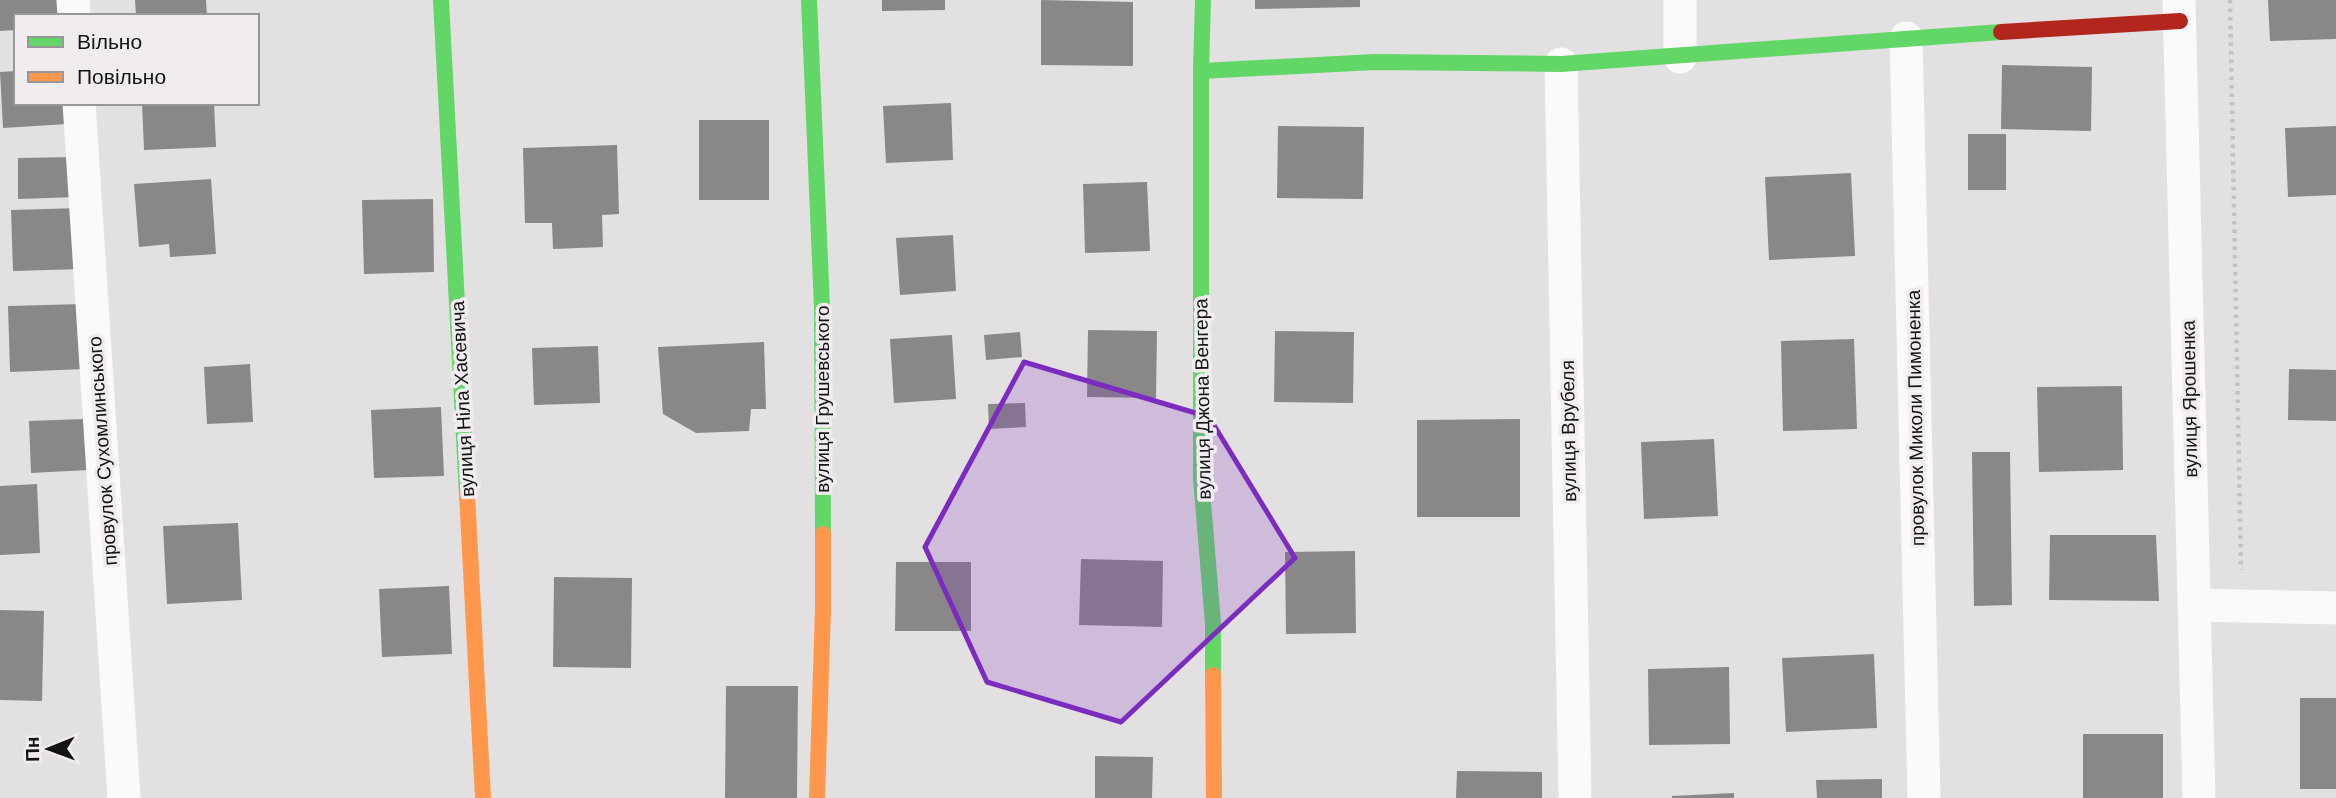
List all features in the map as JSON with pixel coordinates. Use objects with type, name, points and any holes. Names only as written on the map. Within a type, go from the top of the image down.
[{"type":"street","name":"вулиця Ніла Хасевича","points":[[441,0],[483,798]]},
{"type":"street","name":"вулиця Грушевського","points":[[809,0],[822,308],[823,609],[817,798]]},
{"type":"street","name":"вулиця Джона Венгера","points":[[1203,0],[1200,478],[1213,623],[1214,798]]},
{"type":"street","points":[[1680,0],[1680,57]]},
{"type":"street","points":[[1201,71],[1375,62],[1561,64],[1680,57],[2180,11]]},
{"type":"street","name":"вулиця Ярошенка","points":[[2180,11],[2199,798]]},
{"type":"street","name":"провулок Миколи Пимоненка","points":[[1906,38],[1924,798]]},
{"type":"street","name":"вулиця Врубеля","points":[[1561,64],[1575,798]]},
{"type":"street","name":"провулок Сухомлинського","points":[[79,105],[124,798]]},
{"type":"street","points":[[2194,605],[2336,608]]},
{"type":"path","points":[[2230,0],[2242,606]]},
{"type":"highlighted area","points":[[1024,362],[1209,417],[1295,558],[1121,722],[987,682],[925,547]]},
{"type":"building","points":[[0,0],[60,0],[61,14],[14,14],[14,30],[0,31]]},
{"type":"building","points":[[135,0],[206,0],[207,14],[136,14]]},
{"type":"building","points":[[882,0],[945,0],[945,10],[882,11]]},
{"type":"building","points":[[1041,0],[1133,2],[1133,66],[1041,65]]},
{"type":"building","points":[[1255,0],[1360,0],[1360,7],[1255,9]]},
{"type":"building","points":[[2268,0],[2336,0],[2336,39],[2270,41]]},
{"type":"building","points":[[2002,65],[2092,67],[2091,131],[2001,129]]},
{"type":"building","points":[[14,71],[14,105],[66,105],[67,124],[3,128],[0,72]]},
{"type":"building","points":[[951,103],[953,160],[886,163],[883,106]]},
{"type":"building","points":[[142,105],[214,105],[216,147],[144,150]]},
{"type":"building","points":[[699,120],[769,120],[769,200],[699,200]]},
{"type":"building","points":[[1278,126],[1364,127],[1363,199],[1277,198]]},
{"type":"building","points":[[2336,126],[2336,195],[2288,197],[2285,128]]},
{"type":"building","points":[[1968,134],[2006,134],[2006,190],[1968,190]]},
{"type":"building","points":[[617,145],[619,214],[602,215],[603,247],[553,249],[552,223],[525,223],[523,148]]},
{"type":"building","points":[[75,157],[77,197],[18,199],[18,158]]},
{"type":"building","points":[[1851,173],[1855,256],[1769,260],[1765,177]]},
{"type":"building","points":[[211,179],[216,254],[170,257],[169,244],[139,247],[134,184]]},
{"type":"building","points":[[1147,182],[1150,251],[1085,253],[1083,184]]},
{"type":"building","points":[[433,199],[434,272],[364,274],[362,200]]},
{"type":"building","points":[[80,208],[82,269],[13,271],[11,210]]},
{"type":"building","points":[[953,235],[956,291],[900,295],[896,238]]},
{"type":"building","points":[[83,304],[85,369],[10,372],[8,306]]},
{"type":"building","points":[[1088,330],[1157,331],[1156,398],[1087,397]]},
{"type":"building","points":[[1275,331],[1354,332],[1353,403],[1274,402]]},
{"type":"building","points":[[1020,332],[1022,357],[986,360],[984,335]]},
{"type":"building","points":[[952,335],[956,399],[894,403],[890,339]]},
{"type":"building","points":[[1854,339],[1857,429],[1783,431],[1781,341]]},
{"type":"building","points":[[764,342],[766,409],[751,409],[749,431],[696,433],[663,414],[658,347]]},
{"type":"building","points":[[598,346],[600,403],[534,405],[532,348]]},
{"type":"building","points":[[250,364],[253,422],[207,424],[204,367]]},
{"type":"building","points":[[2289,369],[2336,370],[2336,421],[2288,420]]},
{"type":"building","points":[[2122,386],[2123,470],[2039,472],[2037,387]]},
{"type":"building","points":[[1025,403],[1026,427],[989,429],[988,404]]},
{"type":"building","points":[[441,407],[444,476],[374,478],[371,410]]},
{"type":"building","points":[[85,419],[88,470],[31,473],[29,421]]},
{"type":"building","points":[[1520,419],[1520,517],[1417,517],[1417,420]]},
{"type":"building","points":[[1714,439],[1718,516],[1644,519],[1641,442]]},
{"type":"building","points":[[1972,452],[2010,452],[2012,605],[1974,606]]},
{"type":"building","points":[[37,484],[40,553],[0,555],[0,486]]},
{"type":"building","points":[[238,523],[242,600],[167,604],[163,526]]},
{"type":"building","points":[[2050,535],[2156,535],[2159,601],[2049,600]]},
{"type":"building","points":[[1355,551],[1356,633],[1286,634],[1285,552]]},
{"type":"building","points":[[1081,559],[1163,561],[1162,627],[1079,625]]},
{"type":"building","points":[[896,562],[971,562],[971,631],[895,631]]},
{"type":"building","points":[[554,577],[632,578],[631,668],[553,667]]},
{"type":"building","points":[[449,586],[452,654],[382,657],[379,589]]},
{"type":"building","points":[[0,610],[44,611],[42,701],[0,700]]},
{"type":"building","points":[[1874,654],[1877,728],[1786,732],[1782,658]]},
{"type":"building","points":[[1729,667],[1730,744],[1649,745],[1648,669]]},
{"type":"building","points":[[726,686],[798,686],[797,798],[725,798]]},
{"type":"building","points":[[2300,698],[2336,698],[2336,789],[2300,789]]},
{"type":"building","points":[[2083,734],[2163,734],[2163,798],[2083,798]]},
{"type":"building","points":[[1095,756],[1153,757],[1152,798],[1095,798]]},
{"type":"building","points":[[1457,771],[1542,772],[1542,798],[1456,798]]},
{"type":"building","points":[[1882,779],[1882,798],[1817,798],[1816,780]]},
{"type":"building","points":[[1734,793],[1734,798],[1672,798],[1672,796]]},
{"type":"traffic: fast","points":[[441,0],[467,494]]},
{"type":"traffic: fast","points":[[809,0],[822,308],[823,534]]},
{"type":"traffic: fast","points":[[1203,0],[1201,478],[1213,623],[1213,675]]},
{"type":"traffic: fast","points":[[1201,71],[1375,62],[1561,64],[2001,32]]},
{"type":"traffic: slow","points":[[467,494],[483,798]]},
{"type":"traffic: slow","points":[[817,798],[823,534]]},
{"type":"traffic: slow","points":[[1213,675],[1214,798]]},
{"type":"traffic: jam","points":[[2001,32],[2180,21]]}]
